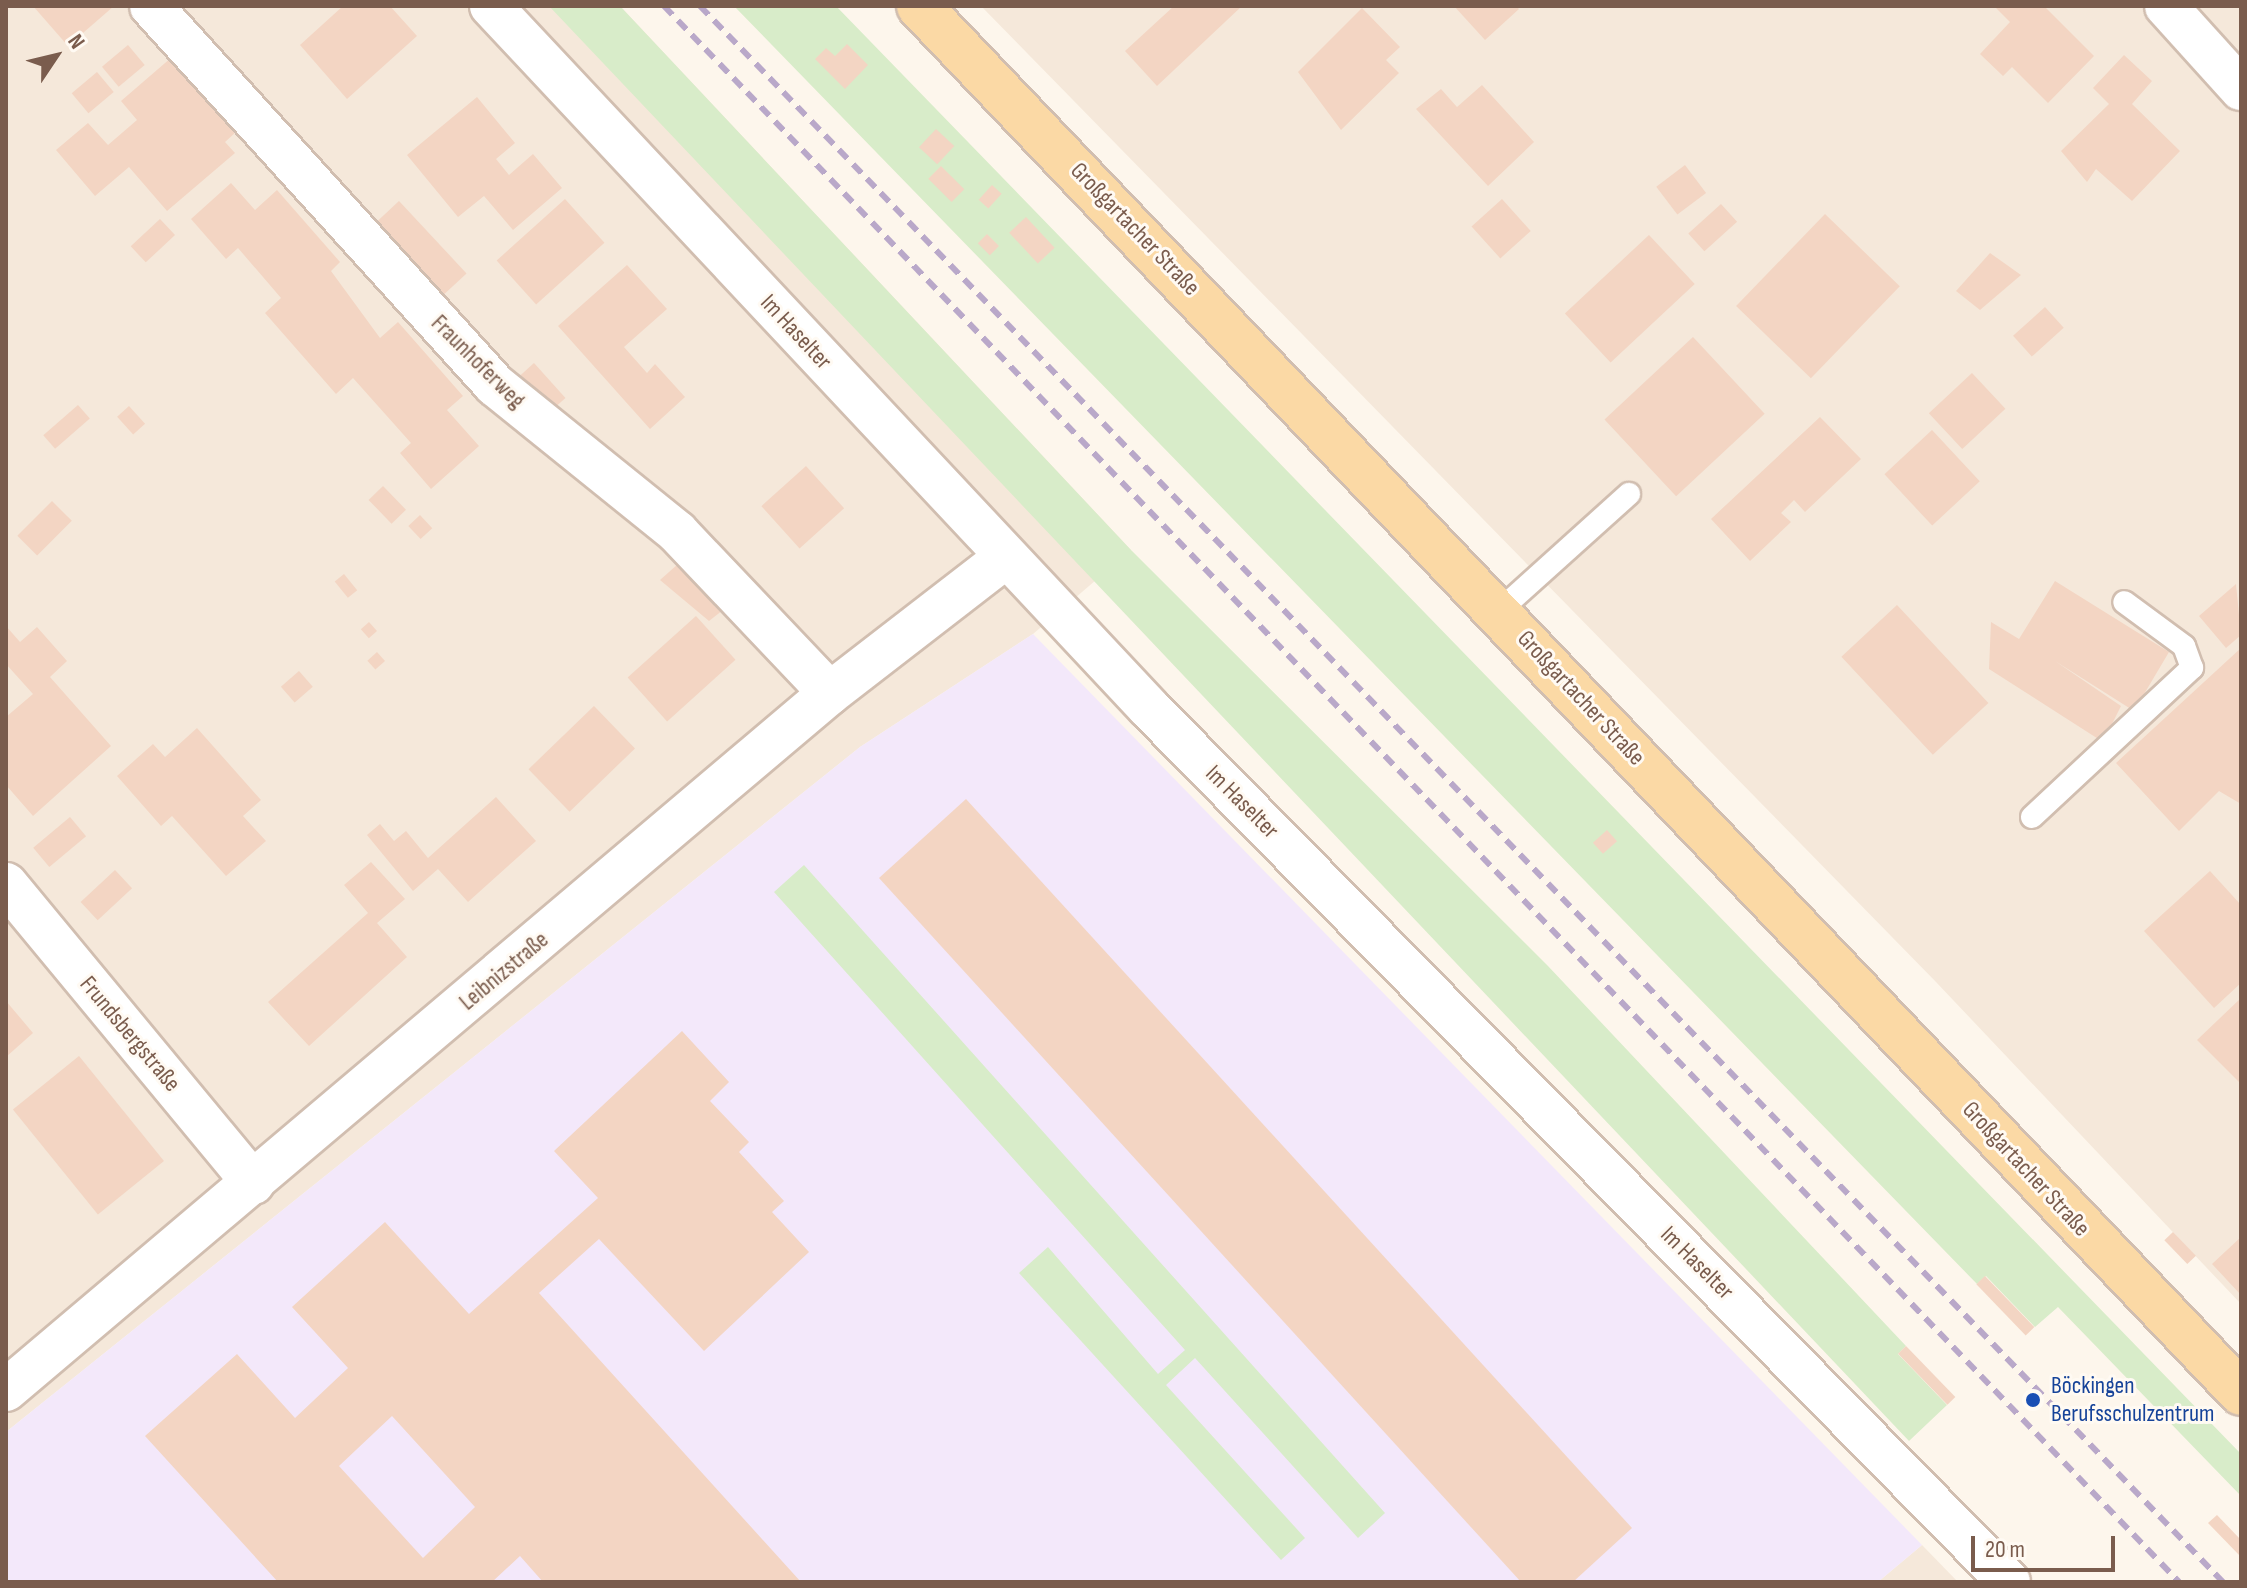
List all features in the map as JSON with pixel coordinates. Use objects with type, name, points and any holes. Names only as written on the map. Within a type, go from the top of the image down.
[{"type":"main road","name":"Großgartacher Straße","points":[[919,6],[1499,611],[2241,1393]]},
{"type":"street","name":"Fraunhoferweg","points":[[151,6],[495,385],[677,532],[830,693]]},
{"type":"street","name":"Im Haselter","points":[[491,6],[1006,557],[2009,1582]]},
{"type":"street","points":[[2166,6],[2241,89]]},
{"type":"street","name":"Leibnizstraße","points":[[6,1390],[830,693],[1006,557]]},
{"type":"street","name":"Frundsbergstraße","points":[[6,884],[253,1183]]},
{"type":"lane","points":[[1499,611],[1629,494]]},
{"type":"lane","points":[[2032,817],[2192,668],[2184,646],[2124,602]]},
{"type":"shaded area","points":[[6,6],[620,6],[1131,550],[1033,634],[860,747],[6,1432]]},
{"type":"shaded area","points":[[981,6],[2241,6],[2241,1304],[1936,982]]},
{"type":"shaded area","points":[[1033,634],[1922,1545],[1878,1582],[6,1582],[6,1432],[860,747]]},
{"type":"shaded area","points":[[1922,1545],[1958,1582],[1878,1582]]},
{"type":"green space","points":[[549,6],[620,6],[1131,550],[1548,966],[1906,1346],[1898,1354],[1947,1405],[1909,1441]]},
{"type":"green space","points":[[734,6],[836,6],[2241,1454],[2241,1496],[2058,1307],[2035,1327],[1986,1276],[1977,1284]]},
{"type":"green space","points":[[804,865],[1385,1513],[1358,1538],[1195,1358],[1166,1385],[1305,1538],[1281,1560],[1019,1273],[1048,1247],[1158,1374],[1185,1350],[774,892]]},
{"type":"building","points":[[33,6],[114,6],[68,46]]},
{"type":"building","points":[[343,6],[390,6],[417,36],[347,99],[300,45]]},
{"type":"building","points":[[1174,6],[1242,6],[1157,86],[1125,51]]},
{"type":"building","points":[[1454,6],[1516,6],[1519,9],[1485,40]]},
{"type":"building","points":[[1994,6],[2044,6],[2094,56],[2048,103],[2012,67],[2003,76],[1980,54],[2010,22]]},
{"type":"building","points":[[1362,8],[1400,47],[1386,60],[1399,73],[1341,130],[1298,72]]},
{"type":"building","points":[[847,44],[868,65],[845,89],[815,59],[826,48],[835,56]]},
{"type":"building","points":[[128,45],[145,65],[119,87],[102,67]]},
{"type":"building","points":[[2124,55],[2152,81],[2132,104],[2180,151],[2132,201],[2096,169],[2087,182],[2061,151],[2109,104],[2093,88]]},
{"type":"building","points":[[172,57],[236,132],[225,142],[235,153],[167,211],[129,167],[95,196],[56,150],[88,123],[108,145],[137,120],[121,101]]},
{"type":"building","points":[[97,72],[114,92],[88,113],[72,93]]},
{"type":"building","points":[[1482,85],[1534,142],[1488,186],[1416,109],[1441,89],[1457,107]]},
{"type":"building","points":[[477,97],[515,143],[496,159],[509,175],[533,154],[562,188],[513,230],[484,196],[458,217],[407,155]]},
{"type":"building","points":[[936,129],[954,146],[937,164],[919,147]]},
{"type":"building","points":[[1685,165],[1706,193],[1677,215],[1656,187]]},
{"type":"building","points":[[941,166],[964,189],[952,202],[928,179]]},
{"type":"building","points":[[231,183],[255,210],[277,190],[340,262],[331,271],[380,338],[398,322],[463,396],[447,410],[479,446],[431,489],[400,453],[411,443],[353,378],[336,394],[265,313],[281,298],[238,248],[226,259],[191,219]]},
{"type":"building","points":[[992,185],[1002,194],[988,209],[979,200]]},
{"type":"building","points":[[565,199],[604,243],[536,304],[497,261]]},
{"type":"building","points":[[1502,199],[1531,231],[1500,258],[1472,226]]},
{"type":"building","points":[[399,201],[467,273],[442,297],[374,224]]},
{"type":"building","points":[[1721,204],[1737,222],[1704,251],[1688,233]]},
{"type":"building","points":[[1825,214],[1900,286],[1811,378],[1736,306]]},
{"type":"building","points":[[1026,217],[1055,248],[1038,263],[1009,233]]},
{"type":"building","points":[[160,219],[175,235],[146,262],[131,246]]},
{"type":"building","points":[[987,234],[999,246],[990,255],[978,243]]},
{"type":"building","points":[[1649,235],[1695,284],[1611,362],[1565,313]]},
{"type":"building","points":[[1990,253],[2021,275],[1980,310],[1956,291]]},
{"type":"building","points":[[627,265],[667,309],[624,347],[647,373],[655,364],[685,397],[650,429],[558,326]]},
{"type":"building","points":[[2045,307],[2064,328],[2032,357],[2013,336]]},
{"type":"building","points":[[1693,337],[1765,414],[1676,496],[1605,420]]},
{"type":"building","points":[[534,363],[565,398],[551,411],[519,376]]},
{"type":"building","points":[[1972,373],[2005,409],[1962,449],[1929,413]]},
{"type":"building","points":[[78,405],[90,419],[55,449],[43,435]]},
{"type":"building","points":[[129,406],[145,424],[133,435],[117,417]]},
{"type":"building","points":[[1820,417],[1861,459],[1805,512],[1794,500],[1781,513],[1791,522],[1750,561],[1711,519]]},
{"type":"building","points":[[1932,430],[1980,481],[1932,526],[1884,474]]},
{"type":"building","points":[[806,466],[844,508],[800,549],[761,506]]},
{"type":"building","points":[[383,486],[406,510],[392,524],[369,500]]},
{"type":"building","points":[[52,501],[72,521],[37,555],[17,536]]},
{"type":"building","points":[[420,515],[432,528],[421,539],[408,526]]},
{"type":"building","points":[[678,564],[723,610],[709,621],[660,580]]},
{"type":"building","points":[[344,574],[357,590],[348,598],[335,582]]},
{"type":"building","points":[[2055,581],[2169,652],[2134,711],[2055,661],[2121,706],[2103,742],[1989,669],[1991,622],[2019,639]]},
{"type":"building","points":[[2236,584],[2241,635],[2226,648],[2199,616]]},
{"type":"building","points":[[1897,605],[1988,703],[1933,755],[1841,657]]},
{"type":"building","points":[[696,616],[735,660],[667,721],[628,678]]},
{"type":"building","points":[[369,622],[377,631],[369,638],[361,629]]},
{"type":"building","points":[[6,626],[20,642],[37,627],[67,661],[50,677],[111,746],[33,816],[6,785],[6,717],[33,694],[6,664]]},
{"type":"building","points":[[2241,648],[2241,804],[2219,791],[2179,831],[2116,763]]},
{"type":"building","points":[[377,652],[385,661],[375,670],[367,661]]},
{"type":"building","points":[[299,671],[313,687],[295,703],[281,687]]},
{"type":"building","points":[[594,706],[635,748],[570,812],[529,769]]},
{"type":"building","points":[[197,728],[261,800],[243,816],[266,841],[226,876],[172,816],[161,826],[117,776],[153,744],[165,757]]},
{"type":"building","points":[[496,797],[536,841],[468,902],[438,869],[413,891],[367,835],[380,824],[394,841],[406,831],[428,858]]},
{"type":"building","points":[[966,799],[1632,1528],[1573,1582],[1521,1582],[879,878]]},
{"type":"building","points":[[70,817],[86,836],[49,867],[33,848]]},
{"type":"building","points":[[1607,830],[1617,841],[1603,854],[1593,843]]},
{"type":"building","points":[[371,862],[405,899],[377,923],[407,957],[309,1046],[268,1002],[368,913],[344,885]]},
{"type":"building","points":[[115,870],[132,888],[98,920],[81,902]]},
{"type":"building","points":[[2210,871],[2241,905],[2241,983],[2214,1008],[2144,931]]},
{"type":"building","points":[[2241,998],[2241,1084],[2197,1040]]},
{"type":"building","points":[[6,1001],[33,1033],[6,1057]]},
{"type":"building","points":[[682,1031],[729,1082],[710,1101],[749,1142],[739,1152],[784,1201],[772,1212],[809,1252],[704,1351],[599,1239],[539,1293],[801,1582],[543,1582],[520,1556],[492,1582],[278,1582],[145,1436],[237,1354],[295,1418],[348,1368],[292,1307],[385,1222],[469,1314],[598,1198],[554,1151]],"holes":[[[392,1416],[475,1507],[423,1558],[339,1466]]]},
{"type":"building","points":[[79,1056],[164,1161],[98,1214],[13,1109]]},
{"type":"building","points":[[2173,1232],[2196,1256],[2187,1264],[2164,1240]]},
{"type":"building","points":[[2241,1237],[2241,1295],[2212,1264]]},
{"type":"building","points":[[1985,1276],[2034,1327],[2026,1335],[1976,1284]]},
{"type":"building","points":[[1906,1346],[1955,1397],[1947,1405],[1898,1354]]},
{"type":"building","points":[[2217,1515],[2241,1540],[2241,1557],[2208,1523]]},
{"type":"railway","points":[[664,6],[2179,1582]]},
{"type":"railway","points":[[700,6],[2223,1582]]},
{"type":"place","name":"Böckingen Berufsschulzentrum","points":[[2033,1400]]}]
